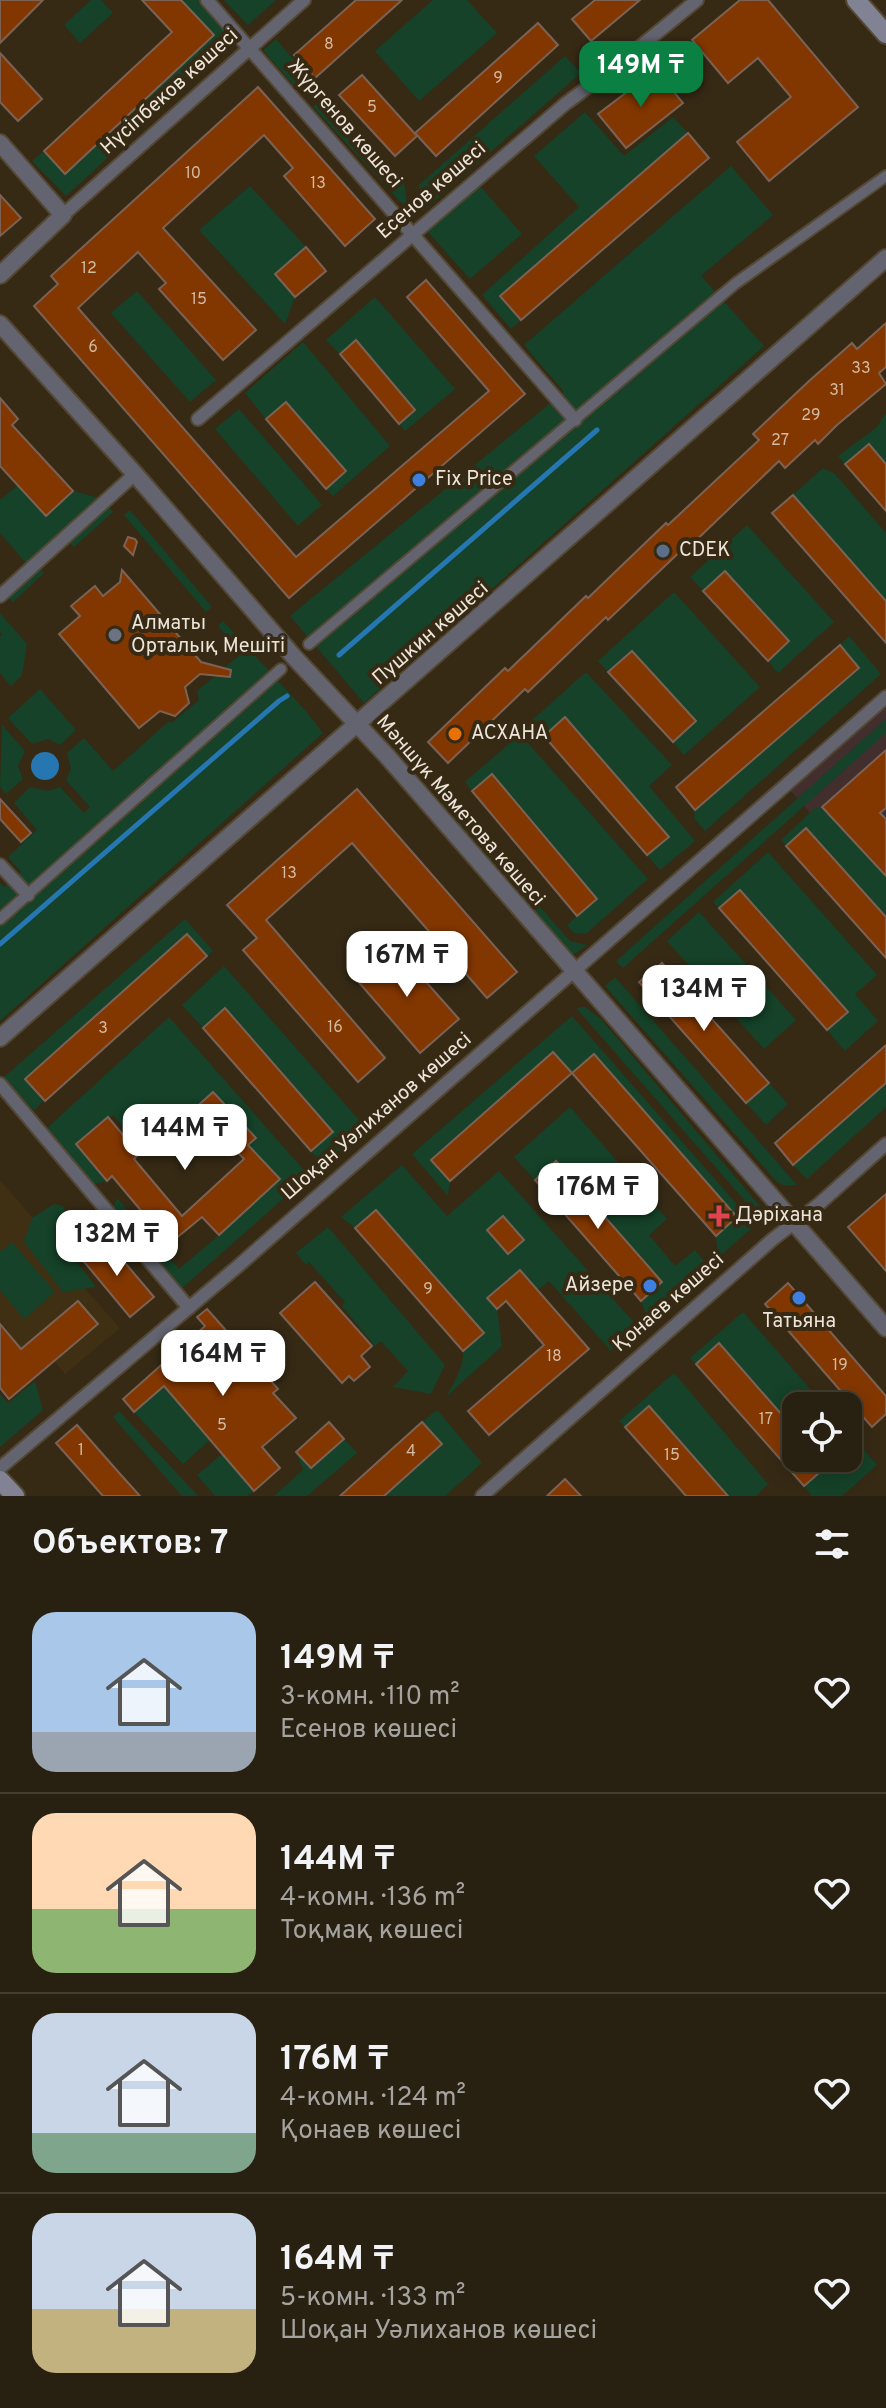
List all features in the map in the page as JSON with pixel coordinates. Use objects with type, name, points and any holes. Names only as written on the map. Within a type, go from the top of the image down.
[{"type":"main road","points":[[856,0],[886,34]]},
{"type":"main road","points":[[0,1480],[15,1496]]},
{"type":"street","name":"Жүргенов көшесі","points":[[207,0],[575,420]]},
{"type":"street","name":"Нүсіпбеков көшесі","points":[[63,215],[304,0]]},
{"type":"street","name":"Есенов көшесі","points":[[198,419],[565,104],[697,0]]},
{"type":"street","points":[[0,143],[63,215],[0,275]]},
{"type":"street","points":[[309,644],[736,283],[886,176]]},
{"type":"street","name":"Пушкин көшесі","points":[[0,1038],[886,258]]},
{"type":"street","name":"Мәншүк Мәметова көшесі","points":[[0,324],[280,642],[358,724],[886,1328]]},
{"type":"street","points":[[0,596],[135,474]]},
{"type":"street","points":[[0,919],[281,669]]},
{"type":"street","name":"Шоқан Уәлиханов көшесі","points":[[0,1468],[189,1308],[886,697]]},
{"type":"street","points":[[0,865],[28,895]]},
{"type":"street","points":[[0,1084],[189,1308]]},
{"type":"street","name":"Қонаев көшесі","points":[[482,1496],[773,1239],[886,1144]]},
{"type":"shaded area","points":[[886,708],[886,900],[790,790]]},
{"type":"shaded area","points":[[0,1180],[51,1239],[46,1245],[120,1328],[65,1374],[54,1361],[9,1399],[0,1388]]},
{"type":"green space","points":[[91,0],[101,0],[113,13],[80,43],[64,25]]},
{"type":"green space","points":[[181,0],[198,0],[235,40],[66,196],[32,161],[44,151],[65,173],[214,35]]},
{"type":"green space","points":[[224,0],[276,0],[248,25]]},
{"type":"green space","points":[[433,0],[467,0],[497,33],[419,101],[375,51]]},
{"type":"green space","points":[[276,39],[315,85],[303,96],[263,50]]},
{"type":"green space","points":[[565,56],[581,73],[422,212],[419,185]]},
{"type":"green space","points":[[326,96],[404,181],[408,210],[313,107]]},
{"type":"green space","points":[[585,112],[624,156],[673,117],[688,133],[500,295],[521,320],[511,329],[482,295],[579,207],[534,156]]},
{"type":"green space","points":[[731,166],[773,215],[701,276],[764,346],[364,703],[290,616],[564,392],[524,345]]},
{"type":"green space","points":[[250,186],[306,247],[275,273],[295,297],[285,324],[199,230]]},
{"type":"green space","points":[[480,186],[522,234],[470,279],[428,232]]},
{"type":"green space","points":[[137,291],[216,380],[190,402],[111,313]]},
{"type":"green space","points":[[375,297],[455,389],[405,431],[399,424],[415,410],[356,341],[340,354],[326,340]]},
{"type":"green space","points":[[303,342],[390,446],[333,496],[326,489],[346,471],[287,402],[266,419],[245,393]]},
{"type":"green space","points":[[239,409],[322,505],[298,526],[215,429]]},
{"type":"green space","points":[[886,413],[886,464],[869,444],[845,464],[838,456],[877,427]]},
{"type":"green space","points":[[823,468],[834,473],[886,533],[886,601],[793,495]]},
{"type":"green space","points":[[18,485],[73,491],[99,498],[26,563],[0,533],[0,500]]},
{"type":"green space","points":[[109,507],[113,512],[74,547],[70,543]]},
{"type":"green space","points":[[130,510],[212,607],[206,612],[124,515]]},
{"type":"green space","points":[[747,525],[834,622],[778,673],[768,661],[789,641],[725,571],[703,591],[690,577]]},
{"type":"green space","points":[[40,568],[44,573],[13,602],[8,597]]},
{"type":"green space","points":[[674,592],[760,687],[684,755],[673,742],[695,721],[632,651],[608,672],[598,661]]},
{"type":"green space","points":[[0,613],[27,644],[22,675],[11,686],[0,673]]},
{"type":"green space","points":[[223,621],[323,733],[0,1021],[0,883],[4,887],[21,872],[8,857],[37,830],[14,803],[30,787],[48,791],[60,787],[84,813],[90,807],[66,780],[71,769],[67,753],[84,738],[113,771],[168,722],[173,722],[199,700],[197,691],[241,654],[218,626]]},
{"type":"green space","points":[[849,636],[881,674],[705,831],[694,818],[695,810],[859,668],[840,645]]},
{"type":"green space","points":[[586,672],[672,765],[649,786],[695,841],[660,870],[647,855],[668,836],[566,717],[544,735],[531,721]]},
{"type":"green space","points":[[40,689],[76,730],[60,745],[48,739],[32,744],[8,718]]},
{"type":"green space","points":[[886,719],[886,733],[623,968],[616,961]]},
{"type":"green space","points":[[2,725],[25,751],[18,766],[23,779],[6,794],[0,787]]},
{"type":"green space","points":[[520,734],[648,879],[586,934],[574,933],[567,925],[597,899],[492,775],[472,791],[465,782]]},
{"type":"green space","points":[[445,799],[570,941],[587,945],[575,954],[565,951],[439,805]]},
{"type":"green space","points":[[822,807],[886,876],[886,917],[807,828],[786,846],[781,840],[815,808]]},
{"type":"green space","points":[[768,852],[877,975],[855,994],[878,1021],[845,1051],[827,1030],[847,1012],[739,891],[719,908],[713,902]]},
{"type":"green space","points":[[699,912],[796,1020],[764,1049],[667,941]]},
{"type":"green space","points":[[185,919],[213,951],[207,956],[187,935],[34,1111],[4,1077]]},
{"type":"green space","points":[[224,966],[366,1128],[323,1166],[311,1151],[333,1132],[226,1009],[203,1028],[182,1005]]},
{"type":"green space","points":[[615,977],[797,1185],[785,1186],[777,1182],[605,986]]},
{"type":"green space","points":[[585,1007],[601,1019],[766,1213],[760,1218],[577,1009]]},
{"type":"green space","points":[[572,1016],[755,1225],[718,1258],[716,1236],[737,1217],[594,1054],[572,1073],[553,1053],[431,1160],[450,1181],[448,1196],[412,1154]]},
{"type":"green space","points":[[169,1017],[309,1176],[181,1289],[113,1208],[117,1198],[179,1269],[279,1179],[248,1145],[255,1137],[213,1092],[139,1154],[131,1144],[134,1139],[113,1115],[76,1144],[107,1181],[94,1184],[47,1128]]},
{"type":"green space","points":[[769,1083],[788,1104],[766,1125],[746,1103]]},
{"type":"green space","points":[[886,1083],[886,1107],[807,1179],[793,1165]]},
{"type":"green space","points":[[570,1107],[667,1219],[649,1235],[675,1266],[695,1250],[708,1266],[648,1319],[641,1301],[662,1281],[557,1161],[535,1180],[514,1157]]},
{"type":"green space","points":[[402,1165],[447,1216],[499,1171],[638,1327],[611,1351],[549,1281],[538,1290],[520,1270],[488,1298],[497,1309],[502,1346],[446,1397],[460,1369],[463,1351],[483,1332],[376,1210],[355,1228],[341,1217]]},
{"type":"green space","points":[[54,1204],[63,1206],[78,1236],[73,1257],[96,1287],[63,1292],[24,1242],[32,1218]]},
{"type":"green space","points":[[328,1227],[445,1365],[431,1394],[393,1387],[408,1371],[381,1341],[375,1346],[342,1306],[345,1302],[309,1262],[306,1265],[296,1253]]},
{"type":"green space","points":[[12,1242],[55,1292],[24,1319],[0,1290],[0,1252]]},
{"type":"green space","points":[[743,1312],[813,1392],[782,1392],[782,1415],[719,1343],[696,1364],[690,1358]]},
{"type":"green space","points":[[199,1355],[169,1392],[210,1440],[183,1464],[134,1412]]},
{"type":"green space","points":[[674,1373],[768,1484],[756,1496],[728,1496],[649,1407],[625,1427],[619,1421]]},
{"type":"green space","points":[[35,1381],[43,1410],[0,1447],[0,1394],[8,1403]]},
{"type":"green space","points":[[437,1410],[482,1463],[445,1496],[384,1496],[442,1445],[422,1422]]},
{"type":"green space","points":[[119,1411],[198,1496],[182,1496],[113,1417]]},
{"type":"green space","points":[[344,1439],[357,1453],[307,1496],[274,1496],[303,1470],[296,1452],[311,1468]]},
{"type":"green space","points":[[862,1448],[877,1465],[842,1496],[812,1496],[804,1486],[820,1472],[862,1472]]},
{"type":"green space","points":[[222,1454],[254,1491],[247,1496],[215,1496],[197,1475]]},
{"type":"water","points":[[45,752],[55,756],[59,766],[55,776],[45,780],[35,776],[31,766],[35,756]]},
{"type":"building","points":[[0,0],[43,0],[0,43]]},
{"type":"building","points":[[142,0],[181,0],[214,35],[65,174],[44,151],[172,32]]},
{"type":"building","points":[[356,0],[402,0],[315,78],[294,55]]},
{"type":"building","points":[[595,0],[640,0],[591,41],[572,19]]},
{"type":"building","points":[[740,0],[768,0],[858,107],[769,181],[737,142],[791,97],[758,58],[728,83],[692,40]]},
{"type":"building","points":[[538,23],[558,45],[436,156],[415,133]]},
{"type":"building","points":[[0,53],[42,99],[18,121],[0,102]]},
{"type":"building","points":[[656,70],[683,103],[626,148],[598,114]]},
{"type":"building","points":[[362,75],[417,136],[395,156],[339,95]]},
{"type":"building","points":[[258,87],[375,219],[345,246],[284,176],[293,168],[264,135],[163,228],[256,330],[223,360],[159,289],[166,283],[138,252],[78,308],[296,557],[489,391],[407,297],[426,280],[525,394],[289,598],[34,306],[58,284],[51,276]]},
{"type":"building","points":[[688,133],[709,158],[521,320],[500,296]]},
{"type":"building","points":[[0,195],[21,218],[0,236]]},
{"type":"building","points":[[306,247],[326,271],[295,297],[275,274]]},
{"type":"building","points":[[886,323],[886,367],[879,373],[886,384],[818,444],[815,440],[785,468],[779,461],[689,547],[687,545],[608,620],[606,617],[528,692],[525,689],[448,763],[428,742],[505,668],[508,671],[759,440],[753,434],[809,381],[852,343],[857,349]]},
{"type":"building","points":[[356,340],[415,410],[399,424],[340,354]]},
{"type":"building","points":[[0,398],[18,419],[12,425],[73,491],[46,516],[0,466]]},
{"type":"building","points":[[286,402],[346,471],[326,489],[266,419]]},
{"type":"building","points":[[869,444],[886,464],[886,511],[845,464]]},
{"type":"building","points":[[793,495],[886,601],[886,643],[772,513]]},
{"type":"building","points":[[128,537],[137,542],[133,555],[124,546]]},
{"type":"building","name":"Алматы Орталық Мешіті","points":[[122,570],[201,662],[231,670],[230,677],[200,674],[185,687],[189,703],[175,716],[160,711],[139,728],[59,634],[80,616],[71,606],[95,586],[103,596],[120,582]]},
{"type":"building","points":[[725,571],[789,641],[768,661],[703,591]]},
{"type":"building","points":[[840,645],[859,668],[695,810],[676,787]]},
{"type":"building","points":[[632,651],[696,721],[673,742],[608,672]]},
{"type":"building","points":[[565,717],[669,837],[647,855],[544,736]]},
{"type":"building","points":[[886,750],[886,808],[880,813],[886,819],[886,876],[822,807]]},
{"type":"building","points":[[492,774],[597,899],[577,916],[472,791]]},
{"type":"building","points":[[357,789],[517,972],[487,998],[352,843],[266,920],[385,1058],[358,1082],[243,950],[257,938],[227,905]]},
{"type":"building","points":[[0,799],[31,833],[21,842],[0,819]]},
{"type":"building","points":[[806,828],[886,917],[886,958],[786,846]]},
{"type":"building","points":[[740,890],[848,1012],[827,1030],[719,908]]},
{"type":"building","points":[[187,934],[207,956],[45,1101],[25,1079]]},
{"type":"building","points":[[394,946],[459,1019],[420,1053],[356,979]]},
{"type":"building","points":[[662,963],[769,1083],[746,1103],[639,982]]},
{"type":"building","points":[[225,1008],[333,1132],[311,1151],[203,1028]]},
{"type":"building","points":[[886,1045],[886,1083],[793,1165],[775,1143]]},
{"type":"building","points":[[553,1052],[572,1073],[450,1181],[431,1160]]},
{"type":"building","points":[[594,1054],[737,1217],[716,1236],[572,1073]]},
{"type":"building","points":[[213,1092],[256,1138],[248,1145],[280,1179],[219,1235],[202,1217],[169,1244],[112,1176],[107,1181],[76,1144],[108,1117],[139,1154],[134,1159],[182,1216],[244,1159],[208,1121],[185,1143],[172,1129]]},
{"type":"building","points":[[556,1161],[662,1282],[641,1301],[535,1180]]},
{"type":"building","points":[[886,1194],[886,1271],[848,1227]]},
{"type":"building","points":[[376,1210],[484,1333],[463,1351],[355,1228]]},
{"type":"building","points":[[503,1216],[524,1240],[508,1254],[487,1230]]},
{"type":"building","points":[[104,1238],[154,1297],[130,1317],[81,1258]]},
{"type":"building","points":[[520,1270],[589,1349],[489,1435],[468,1411],[544,1345],[506,1301],[497,1309],[487,1298]]},
{"type":"building","points":[[315,1282],[372,1346],[361,1356],[370,1367],[354,1381],[349,1376],[342,1383],[280,1313]]},
{"type":"building","points":[[788,1283],[886,1396],[886,1414],[872,1427],[862,1416],[862,1392],[842,1392],[765,1304]]},
{"type":"building","points":[[78,1301],[98,1324],[9,1399],[0,1388],[0,1324],[21,1349]]},
{"type":"building","points":[[207,1309],[278,1389],[273,1393],[296,1418],[262,1447],[280,1468],[254,1491],[164,1386],[134,1412],[123,1399],[205,1326],[197,1317]]},
{"type":"building","points":[[719,1343],[782,1415],[782,1461],[696,1364]]},
{"type":"building","points":[[649,1406],[728,1496],[686,1496],[625,1427]]},
{"type":"building","points":[[329,1422],[344,1439],[311,1468],[296,1452]]},
{"type":"building","points":[[422,1422],[442,1444],[384,1496],[340,1496]]},
{"type":"building","points":[[77,1425],[140,1496],[103,1496],[56,1443]]},
{"type":"building","points":[[792,1472],[820,1472],[804,1486]]},
{"type":"building","points":[[565,1479],[581,1496],[547,1496]]},
{"type":"waterway","points":[[339,655],[597,430]]},
{"type":"waterway","points":[[0,944],[287,696]]},
{"type":"place","name":"Fix Price","points":[[419,480]]},
{"type":"place","name":"CDEK","points":[[663,551]]},
{"type":"place","name":"Алматы Орталық Мешіті","points":[[115,635]]},
{"type":"place","name":"ACXAHA","points":[[455,734]]},
{"type":"place","name":"Дәріхана","points":[[719,1216]]},
{"type":"place","name":"Айзере","points":[[650,1286]]},
{"type":"place","name":"Татьяна","points":[[799,1298]]}]
